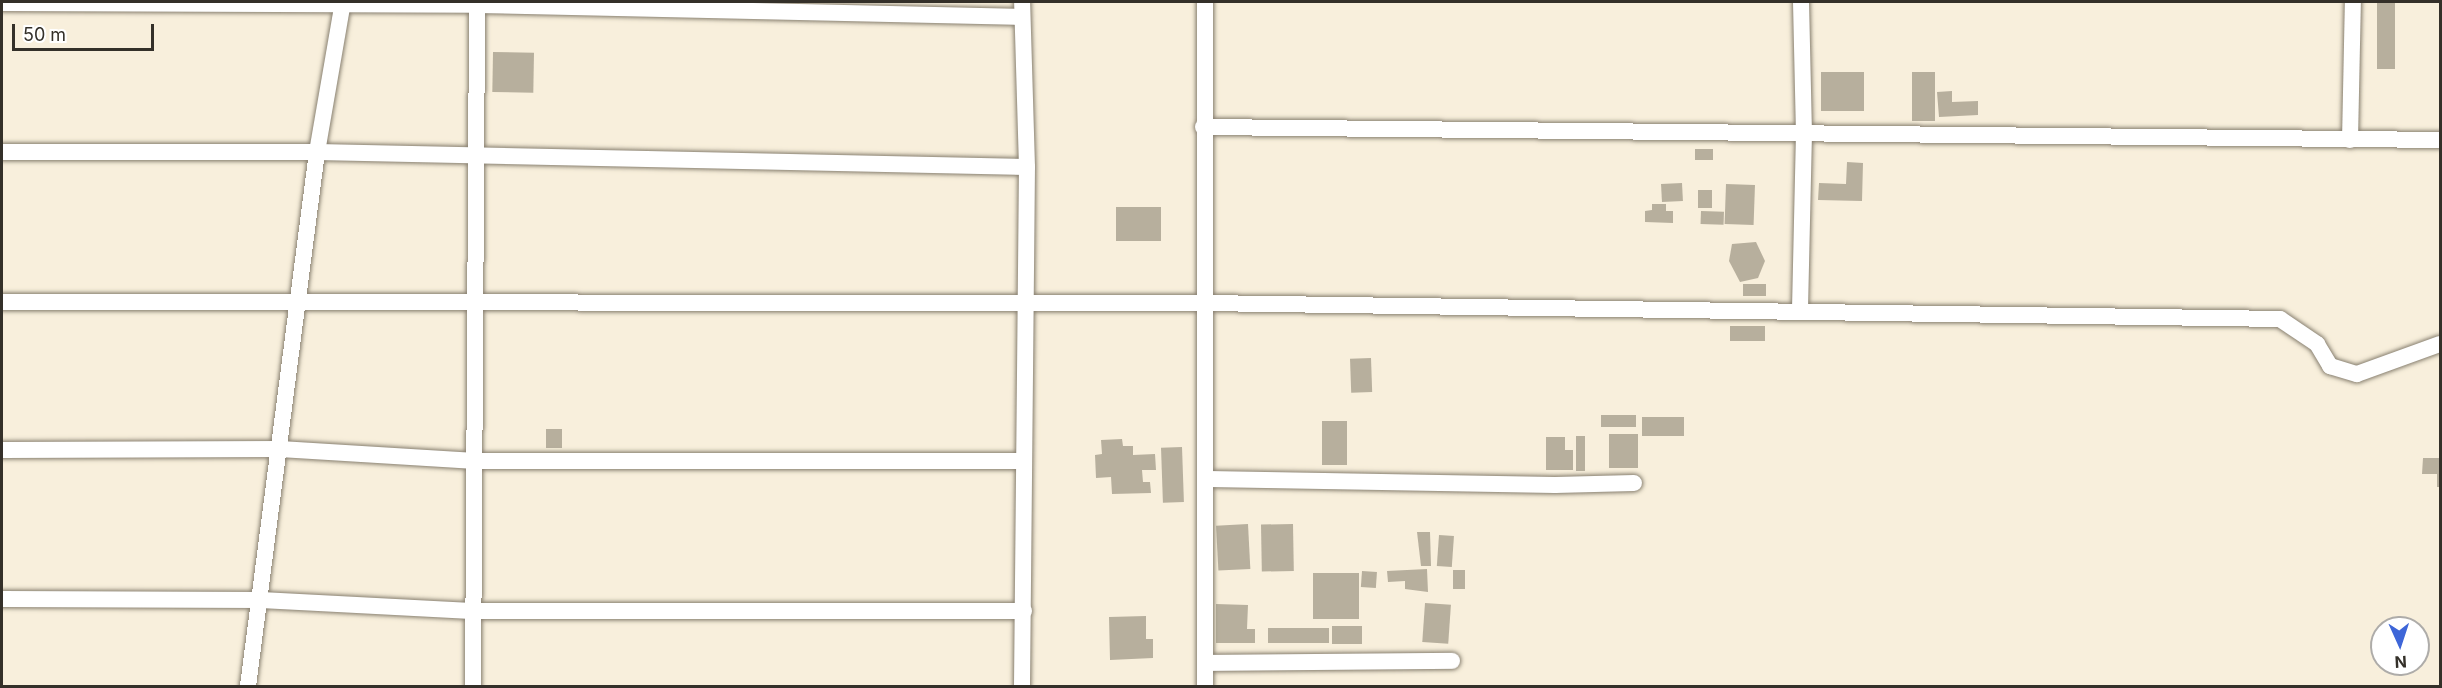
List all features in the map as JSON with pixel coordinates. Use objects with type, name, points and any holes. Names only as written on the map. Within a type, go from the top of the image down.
[{"type":"street","points":[[1205,2],[1204,303],[1208,479],[1205,687]]},
{"type":"street","points":[[1800,309],[1804,134],[1801,2]]},
{"type":"street","points":[[2350,140],[2353,2]]},
{"type":"street","points":[[2,3],[477,3],[1022,9],[1027,167],[1022,687]]},
{"type":"street","points":[[248,687],[300,304],[317,152],[343,3]]},
{"type":"street","points":[[473,687],[477,3]]},
{"type":"street","points":[[1203,127],[2440,140]]},
{"type":"street","points":[[2,152],[317,152],[476,158],[1027,167]]},
{"type":"street","points":[[2,302],[300,304],[476,301],[1026,305],[1204,303],[1800,309],[2280,319],[2316,344],[2330,366],[2357,374],[2440,344]]},
{"type":"street","points":[[2,450],[280,449],[476,461],[1024,461]]},
{"type":"street","points":[[1208,479],[1555,485],[1634,483]]},
{"type":"street","points":[[2,599],[261,600],[472,611],[1024,611]]},
{"type":"street","points":[[1206,663],[1452,661]]},
{"type":"building","points":[[2377,2],[2395,2],[2395,69],[2377,69]]},
{"type":"building","points":[[493,52],[534,53],[533,93],[492,92]]},
{"type":"building","points":[[1821,72],[1864,72],[1864,111],[1821,111]]},
{"type":"building","points":[[1912,72],[1935,72],[1935,121],[1912,121]]},
{"type":"building","points":[[1952,91],[1952,102],[1978,101],[1978,115],[1939,117],[1937,92]]},
{"type":"building","points":[[1695,149],[1713,149],[1713,160],[1695,160]]},
{"type":"building","points":[[1847,162],[1863,163],[1862,201],[1818,200],[1819,183],[1846,184]]},
{"type":"building","points":[[1682,183],[1683,201],[1662,202],[1661,184]]},
{"type":"building","points":[[1726,184],[1755,185],[1754,225],[1725,224]]},
{"type":"building","points":[[1698,190],[1712,190],[1712,208],[1698,208]]},
{"type":"building","points":[[1652,204],[1666,204],[1666,211],[1673,211],[1673,223],[1645,222],[1645,211],[1652,210]]},
{"type":"building","points":[[1116,207],[1161,207],[1161,241],[1116,241]]},
{"type":"building","points":[[1701,211],[1724,212],[1724,225],[1701,224]]},
{"type":"building","points":[[1756,242],[1765,261],[1758,278],[1740,282],[1729,261],[1732,244]]},
{"type":"building","points":[[1743,284],[1766,284],[1766,296],[1743,296]]},
{"type":"building","points":[[1730,326],[1765,326],[1765,341],[1730,341]]},
{"type":"building","points":[[1371,358],[1372,392],[1351,393],[1350,359]]},
{"type":"building","points":[[1601,415],[1636,415],[1636,427],[1601,427]]},
{"type":"building","points":[[1642,417],[1684,417],[1684,436],[1642,436]]},
{"type":"building","points":[[1322,421],[1347,421],[1347,465],[1322,465]]},
{"type":"building","points":[[546,429],[562,429],[562,448],[546,448]]},
{"type":"building","points":[[1609,434],[1638,434],[1638,468],[1609,468]]},
{"type":"building","points":[[1576,436],[1585,436],[1585,471],[1576,471]]},
{"type":"building","points":[[1546,437],[1565,437],[1565,450],[1573,450],[1573,470],[1546,470]]},
{"type":"building","points":[[1122,439],[1123,446],[1133,446],[1133,455],[1155,454],[1156,470],[1142,470],[1143,482],[1150,482],[1151,493],[1112,494],[1111,477],[1096,478],[1095,455],[1102,454],[1101,440]]},
{"type":"building","points":[[1182,447],[1184,502],[1163,503],[1161,448]]},
{"type":"building","points":[[2423,458],[2440,458],[2440,487],[2437,487],[2437,474],[2422,474]]},
{"type":"building","points":[[1248,524],[1250,569],[1218,571],[1216,526]]},
{"type":"building","points":[[1293,524],[1294,571],[1262,572],[1261,525]]},
{"type":"building","points":[[1417,532],[1430,532],[1431,566],[1421,566]]},
{"type":"building","points":[[1439,535],[1454,536],[1452,567],[1437,566]]},
{"type":"building","points":[[1427,569],[1428,592],[1405,589],[1405,581],[1388,582],[1387,571]]},
{"type":"building","points":[[1453,570],[1465,570],[1465,589],[1453,589]]},
{"type":"building","points":[[1362,571],[1377,572],[1376,588],[1361,587]]},
{"type":"building","points":[[1313,573],[1359,573],[1359,619],[1313,619]]},
{"type":"building","points":[[1425,603],[1451,605],[1448,644],[1422,642]]},
{"type":"building","points":[[1216,604],[1248,605],[1247,629],[1255,629],[1255,643],[1216,643]]},
{"type":"building","points":[[1146,616],[1146,639],[1153,639],[1153,658],[1110,660],[1109,617]]},
{"type":"building","points":[[1332,626],[1362,626],[1362,644],[1332,644]]},
{"type":"building","points":[[1268,628],[1329,628],[1329,643],[1268,643]]}]
